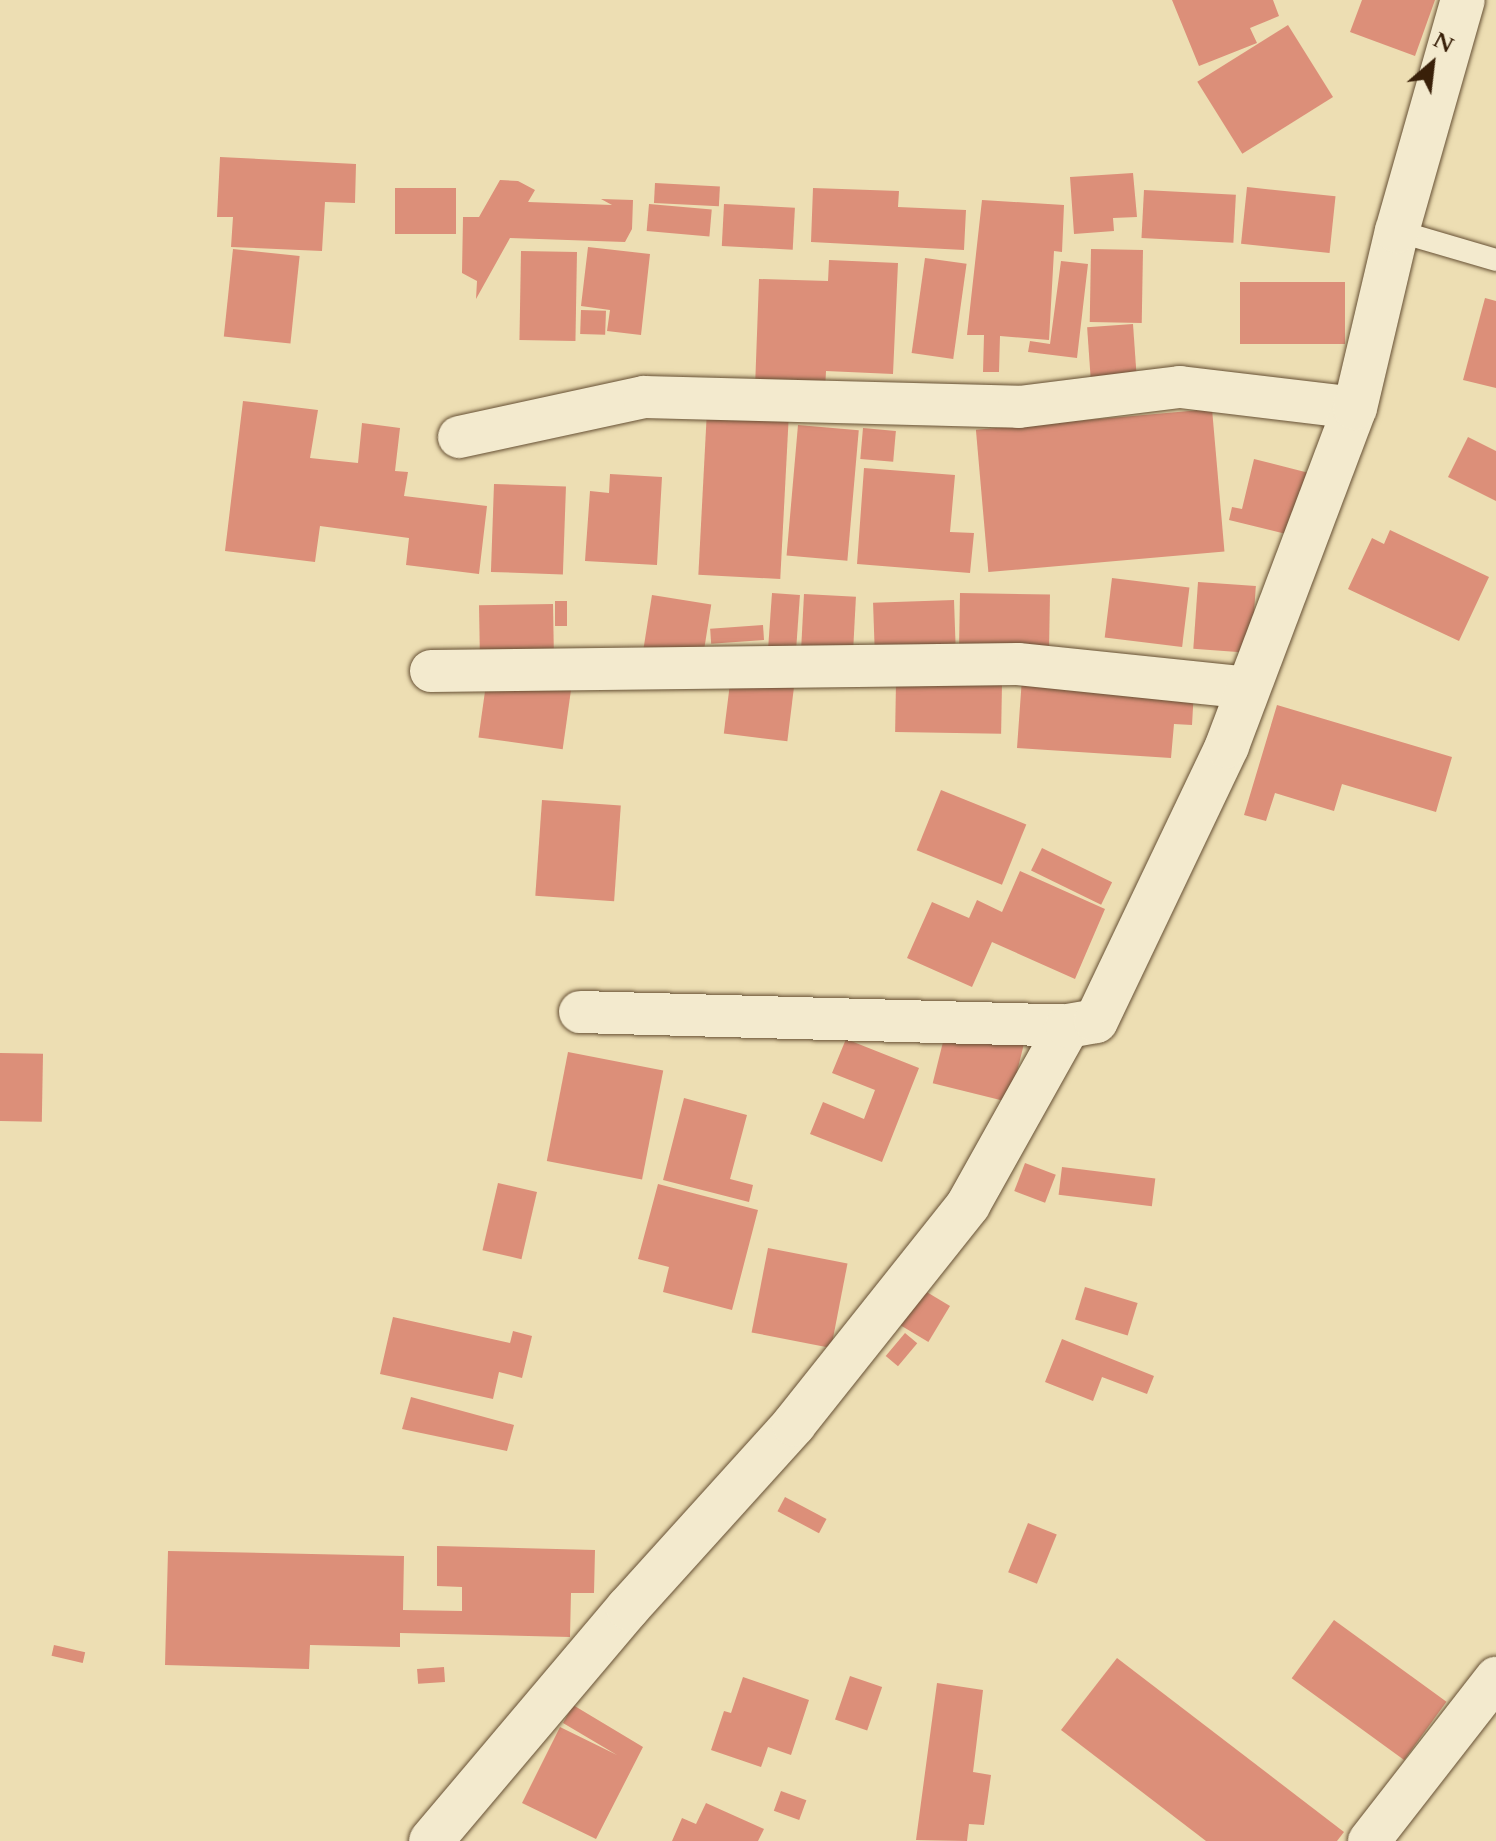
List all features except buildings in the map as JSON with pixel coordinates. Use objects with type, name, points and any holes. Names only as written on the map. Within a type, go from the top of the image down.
[{"type":"street","points":[[580,1012],[1068,1026],[1096,1021],[1249,688],[1355,408],[1397,231],[1463,0]]},
{"type":"street","points":[[459,437],[644,397],[1019,407],[1180,387],[1355,408]]},
{"type":"street","points":[[431,671],[1018,664],[1249,688]]},
{"type":"street","points":[[431,1841],[628,1608],[794,1424],[968,1205],[1068,1026]]},
{"type":"street","points":[[1369,1841],[1496,1678]]},
{"type":"lane","points":[[1397,231],[1496,260]]}]
